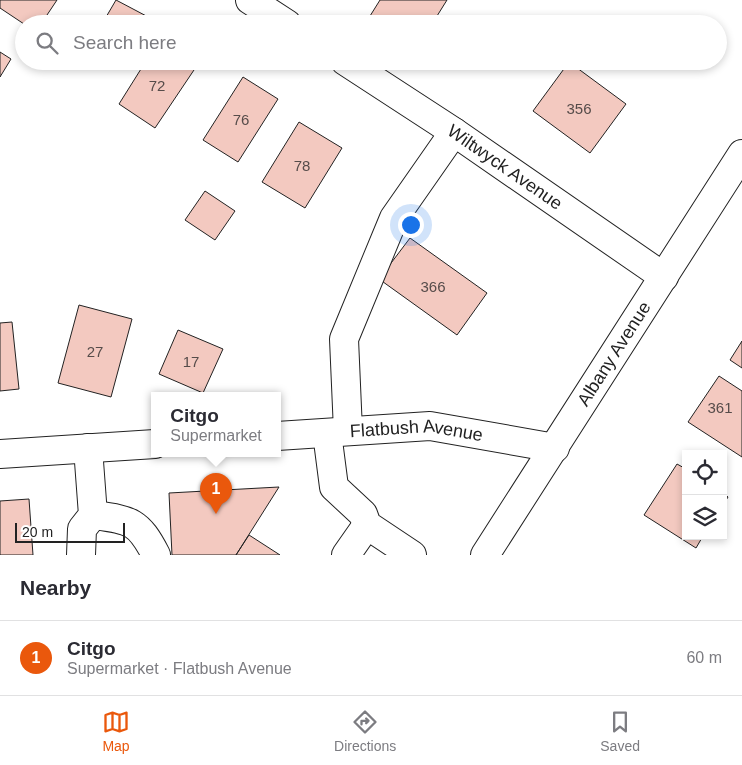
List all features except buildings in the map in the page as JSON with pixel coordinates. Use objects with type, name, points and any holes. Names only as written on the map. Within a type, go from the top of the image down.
[{"type":"main road","points":[[250,0],[273,15]]},
{"type":"main road","name":"Wiltwyck Avenue","points":[[359,70],[454,132],[664,277]]},
{"type":"main road","points":[[412,555],[367,525],[363,514],[334,487],[344,339],[394,218],[454,132]]},
{"type":"main road","name":"Albany Avenue","points":[[486,555],[742,154]]},
{"type":"main road","name":"Flatbush Avenue","points":[[281,436],[430,426],[555,448]]},
{"type":"main road","points":[[0,454],[151,444]]},
{"type":"main road","points":[[81,555],[82,529],[93,515],[88,448]]},
{"type":"main road","points":[[93,515],[125,519],[145,533],[156,555]]},
{"type":"main road","points":[[346,555],[367,525]]},
{"type":"place","name":"Citgo","points":[[216,514]]}]
